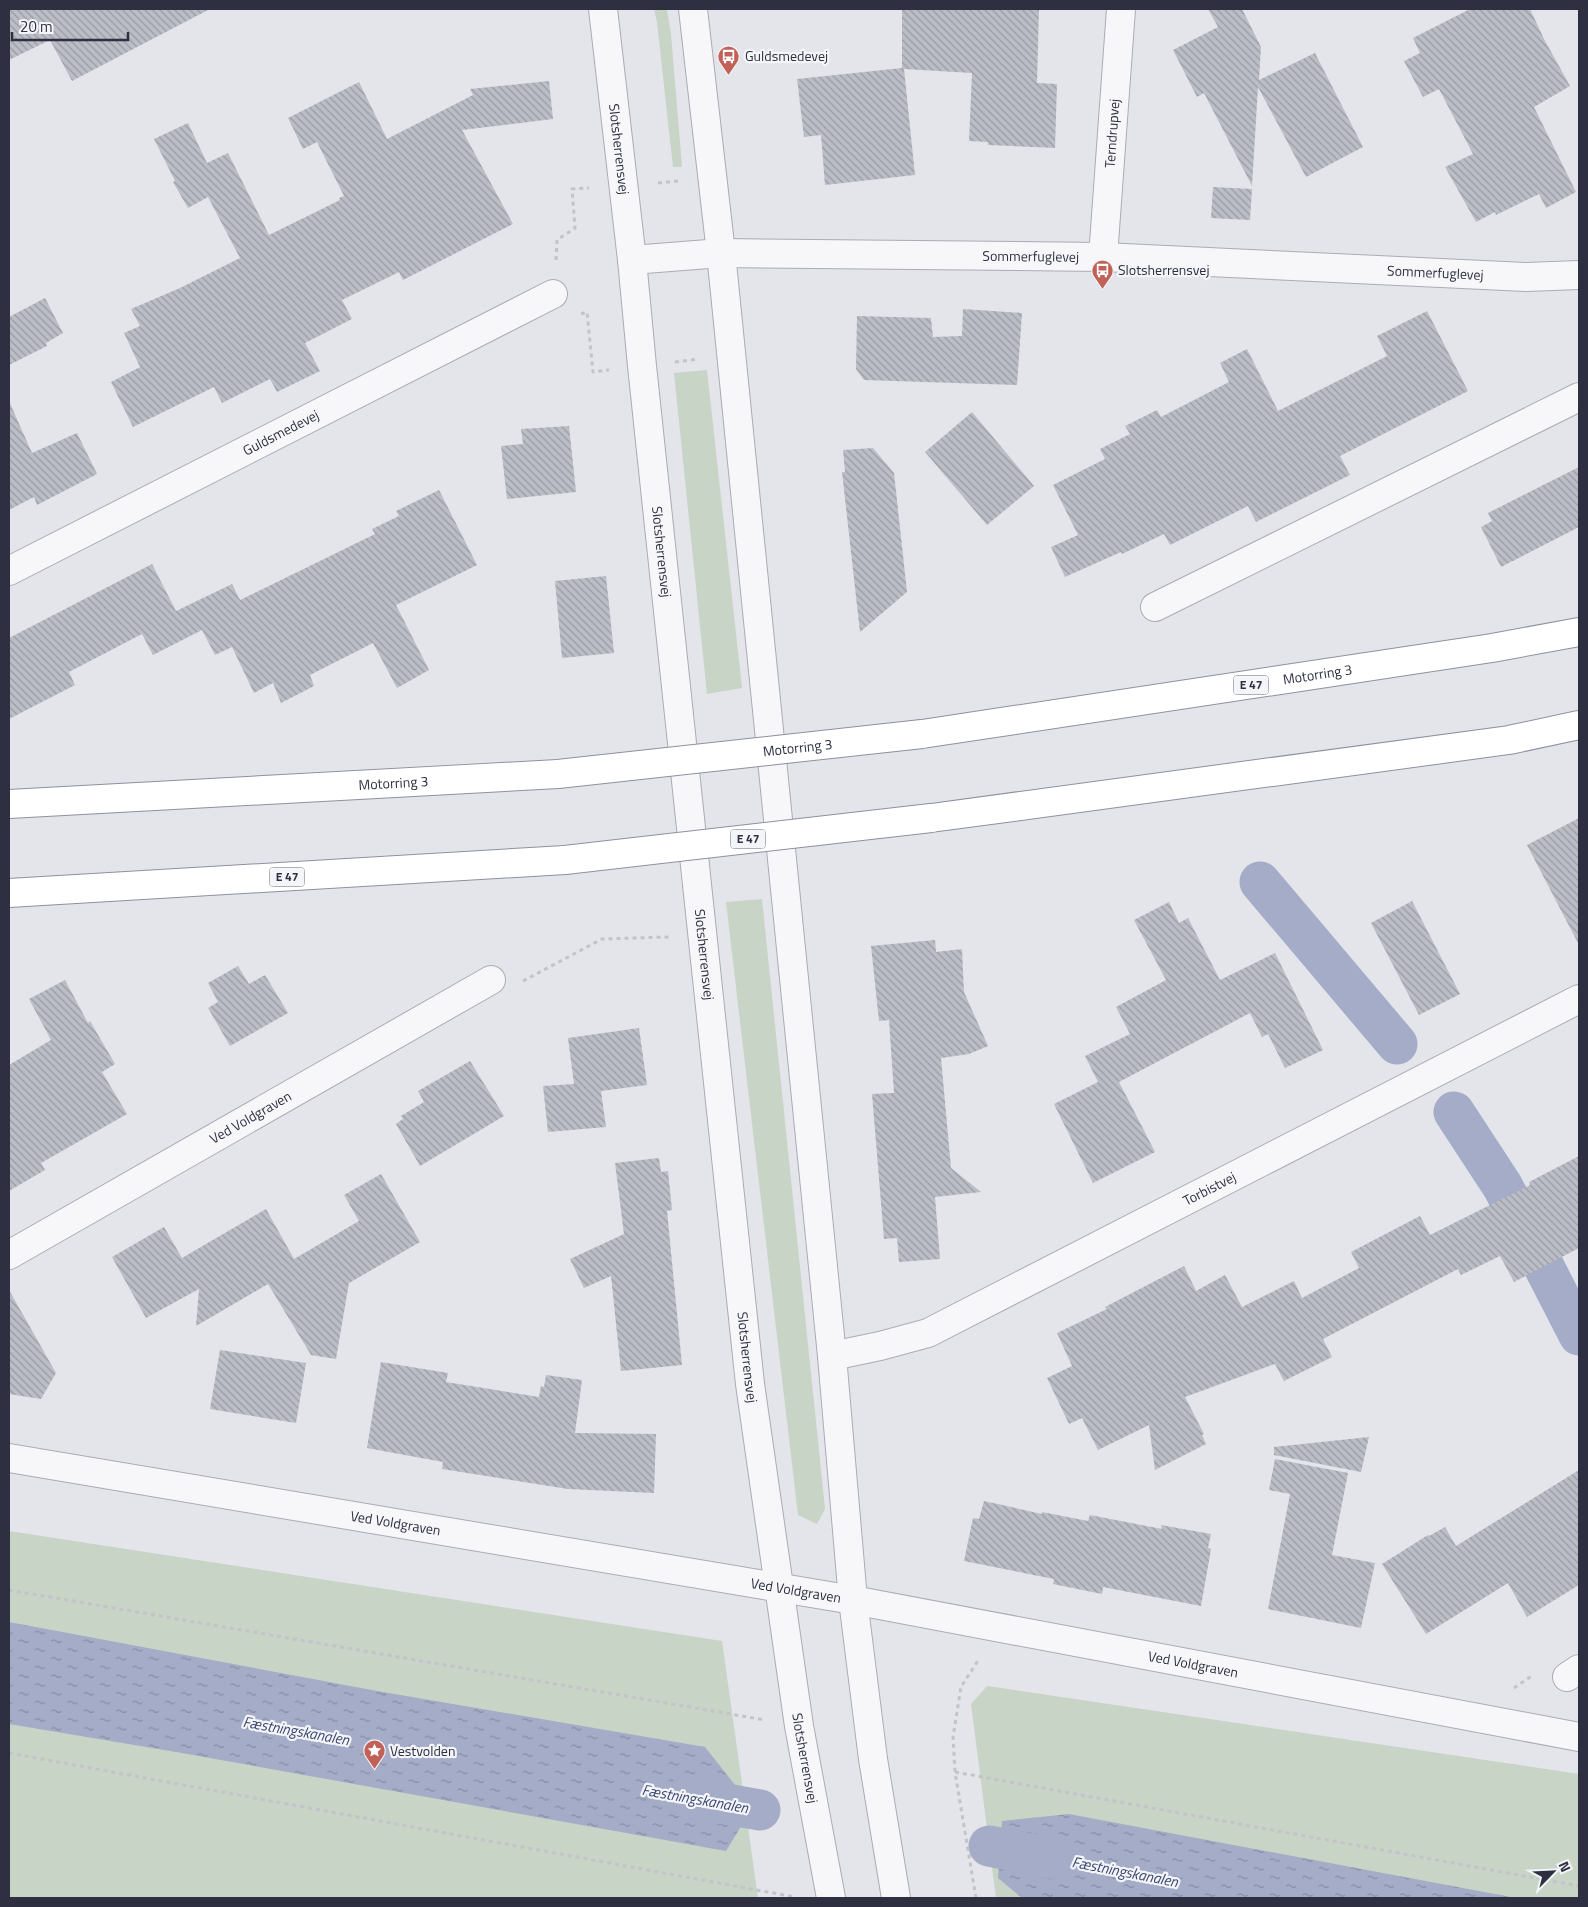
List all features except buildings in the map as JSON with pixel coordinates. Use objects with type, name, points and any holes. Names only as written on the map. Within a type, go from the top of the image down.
[{"type":"highway","name":"Motorring 3","points":[[9,804],[558,774],[922,734],[1492,648],[1579,632]]},
{"type":"highway","name":"E 47","points":[[9,893],[565,860],[931,818],[1509,740],[1579,725]]},
{"type":"street","name":"Slotsherrensvej","points":[[603,9],[632,260],[750,1384],[778,1587],[800,1726],[831,1898]]},
{"type":"street","points":[[693,9],[720,253],[832,1356],[853,1600],[873,1759],[896,1898]]},
{"type":"street","name":"Terndrupvej","points":[[1103,257],[1121,9]]},
{"type":"street","name":"Sommerfuglevej","points":[[632,260],[720,253],[1103,257],[1516,276],[1579,275]]},
{"type":"street","name":"Guldsmedevej","points":[[9,571],[553,294]]},
{"type":"street","points":[[1155,607],[1579,397]]},
{"type":"street","name":"Ved Voldgraven","points":[[9,1255],[491,980]]},
{"type":"street","name":"Torbistvej","points":[[832,1356],[928,1333],[1579,999]]},
{"type":"street","name":"Ved Voldgraven","points":[[9,1458],[853,1600],[1579,1737]]},
{"type":"path","points":[[491,980],[512,988],[602,939],[702,936]]},
{"type":"path","points":[[9,1590],[800,1726]]},
{"type":"path","points":[[976,1898],[955,1772],[953,1737],[961,1687],[998,1627]]},
{"type":"path","points":[[9,1753],[804,1898]]},
{"type":"path","points":[[955,1772],[1579,1886]]},
{"type":"green space","points":[[654,9],[667,9],[671,34],[682,167],[673,167]]},
{"type":"green space","points":[[707,370],[742,688],[707,694],[674,373]]},
{"type":"green space","points":[[762,899],[825,1509],[817,1524],[798,1515],[726,902]]},
{"type":"green space","name":"Vestvolden","points":[[9,1531],[722,1641],[758,1898],[9,1898]]},
{"type":"green space","points":[[987,1686],[1579,1774],[1579,1898],[996,1898],[971,1704]]},
{"type":"water","points":[[9,1622],[377,1691],[705,1747],[739,1790],[743,1823],[726,1851],[182,1753],[9,1724]]},
{"type":"water","points":[[1069,1814],[1516,1898],[1022,1898],[998,1878],[1002,1821]]},
{"type":"waterway","points":[[1260,882],[1397,1044]]},
{"type":"waterway","points":[[1454,1112],[1503,1187],[1579,1335]]},
{"type":"waterway","name":"Fæstningskanalen","points":[[686,1797],[760,1810]]},
{"type":"waterway","name":"Fæstningskanalen","points":[[989,1846],[1057,1859]]},
{"type":"place","name":"Guldsmedevej","points":[[729,75]]},
{"type":"place","name":"Slotsherrensvej","points":[[1102,289]]},
{"type":"place","name":"Vestvolden","points":[[374,1770]]}]
